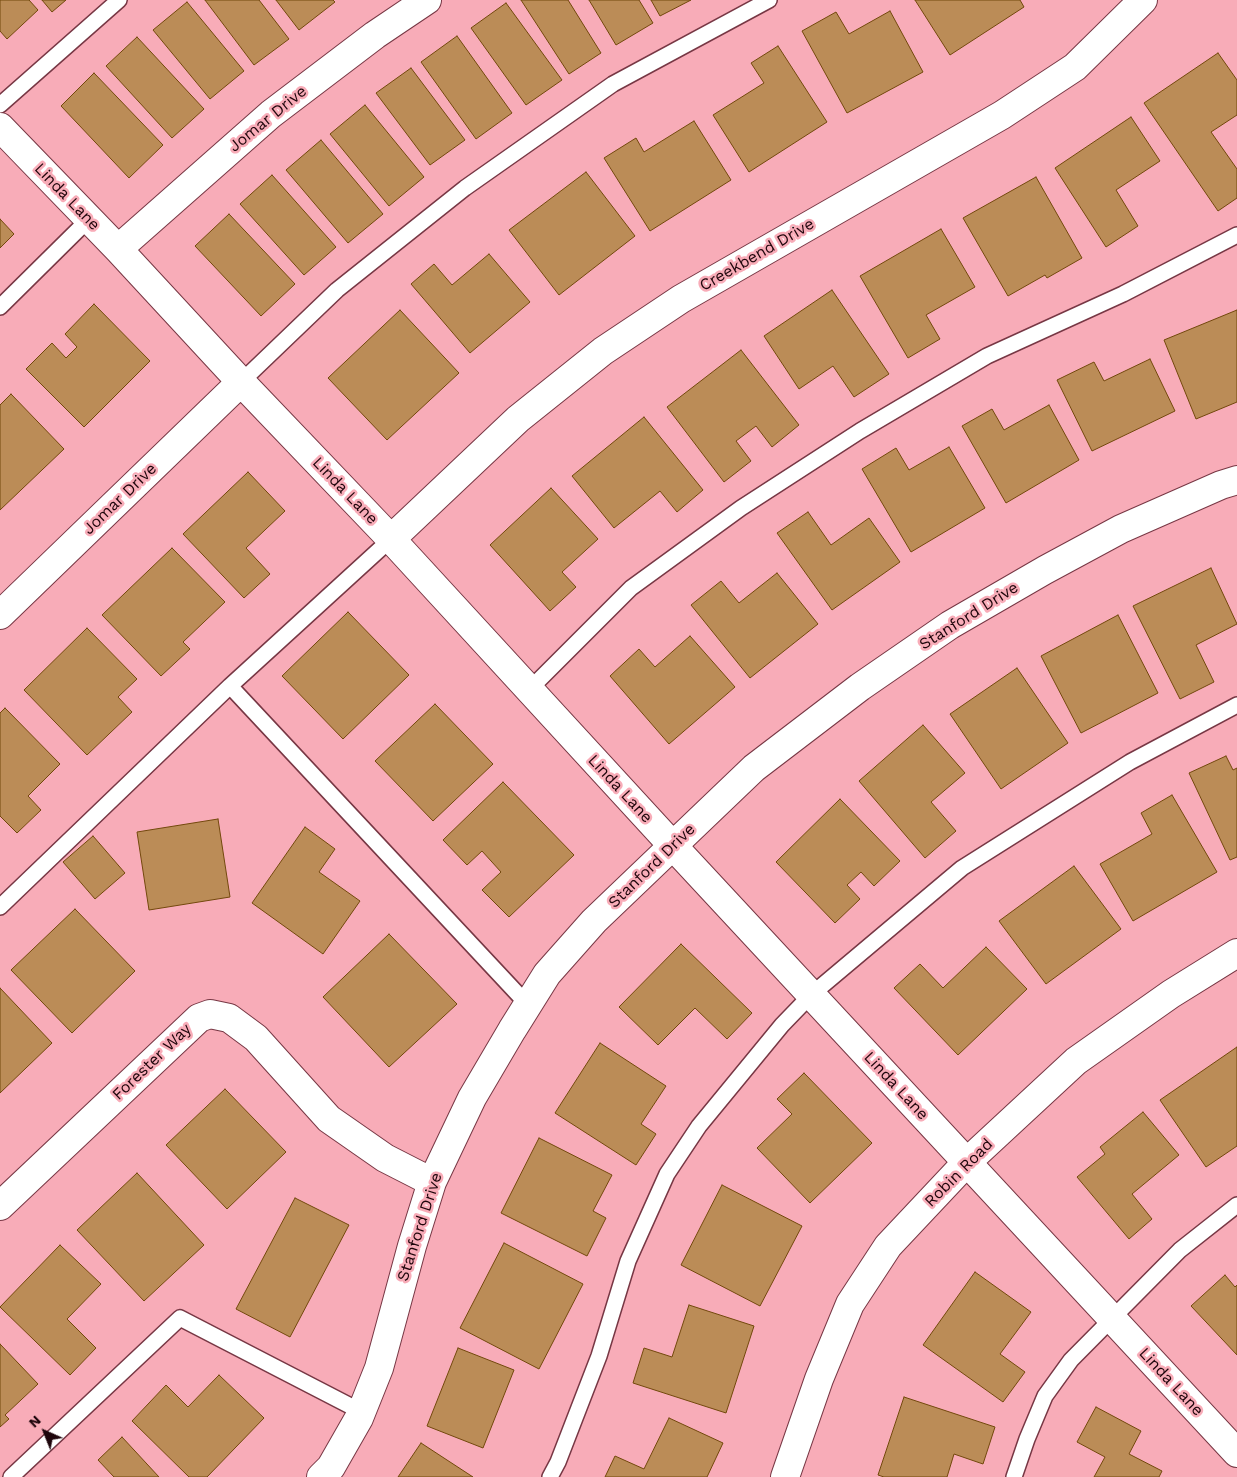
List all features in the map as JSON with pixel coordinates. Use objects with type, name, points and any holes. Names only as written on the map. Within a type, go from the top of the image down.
[{"type":"street","name":"Jomar Drive","points":[[118,249],[271,114],[375,35],[427,0]]},
{"type":"street","name":"Creekbend Drive","points":[[391,539],[518,419],[603,350],[681,299],[1002,115],[1075,67],[1143,0]]},
{"type":"street","name":"Linda Lane","points":[[0,127],[118,249],[241,382],[391,539],[1237,1454]]},
{"type":"street","name":"Jomar Drive","points":[[0,615],[241,382]]},
{"type":"street","name":"Stanford Drive","points":[[320,1477],[331,1467],[362,1412],[379,1368],[412,1246],[432,1182],[472,1098],[547,974],[594,921],[754,768],[860,687],[950,625],[1121,529],[1221,485],[1237,480]]},
{"type":"street","name":"Robin Road","points":[[785,1477],[818,1379],[850,1304],[888,1246],[967,1162],[1076,1061],[1171,994],[1237,953]]},
{"type":"street","name":"Forester Way","points":[[0,1206],[199,1018],[210,1014],[229,1018],[256,1038],[329,1119],[385,1158],[432,1182]]},
{"type":"lane","points":[[0,105],[118,0]]},
{"type":"lane","points":[[241,382],[337,290],[465,188],[613,84],[769,0]]},
{"type":"lane","points":[[0,307],[89,219]]},
{"type":"lane","points":[[529,690],[631,588],[741,508],[852,436],[986,356],[1123,294],[1237,235]]},
{"type":"lane","points":[[0,907],[230,686],[391,539]]},
{"type":"lane","points":[[230,686],[528,1005]]},
{"type":"lane","points":[[550,1477],[558,1462],[599,1356],[628,1261],[667,1174],[699,1126],[782,1025],[811,995],[962,868],[1130,762],[1237,705]]},
{"type":"lane","points":[[1014,1477],[1044,1396],[1071,1360],[1180,1250],[1237,1205]]},
{"type":"lane","points":[[11,1477],[180,1318],[362,1412]]},
{"type":"building","points":[[0,0],[29,0],[38,10],[7,39],[0,31]]},
{"type":"building","points":[[42,0],[66,0],[52,12]]},
{"type":"building","points":[[205,0],[259,0],[289,39],[254,65]]},
{"type":"building","points":[[276,0],[333,0],[335,2],[299,30]]},
{"type":"building","points":[[521,0],[568,0],[601,53],[569,74]]},
{"type":"building","points":[[589,0],[639,0],[653,23],[616,45]]},
{"type":"building","points":[[651,0],[691,0],[660,16]]},
{"type":"building","points":[[915,0],[1020,0],[1024,7],[950,55]]},
{"type":"building","points":[[187,2],[244,71],[210,99],[153,30]]},
{"type":"building","points":[[506,3],[562,80],[526,105],[471,28]]},
{"type":"building","points":[[890,11],[923,72],[847,113],[802,31],[836,12],[849,34]]},
{"type":"building","points":[[457,36],[512,113],[476,139],[421,62]]},
{"type":"building","points":[[137,37],[204,109],[172,138],[106,66]]},
{"type":"building","points":[[778,46],[827,122],[749,172],[713,115],[764,83],[751,63]]},
{"type":"building","points":[[1218,53],[1237,80],[1237,115],[1211,132],[1237,169],[1237,198],[1218,211],[1144,103]]},
{"type":"building","points":[[411,68],[465,140],[430,165],[376,93]]},
{"type":"building","points":[[94,73],[163,145],[129,178],[61,106]]},
{"type":"building","points":[[365,105],[424,177],[389,206],[330,134]]},
{"type":"building","points":[[1131,117],[1160,161],[1116,190],[1138,226],[1106,247],[1055,168]]},
{"type":"building","points":[[694,121],[731,180],[650,231],[604,158],[636,138],[644,152]]},
{"type":"building","points":[[321,140],[383,214],[348,243],[286,170]]},
{"type":"building","points":[[586,172],[635,236],[559,295],[509,230]]},
{"type":"building","points":[[272,175],[336,247],[304,275],[240,204]]},
{"type":"building","points":[[1036,177],[1082,258],[1047,278],[1045,275],[1008,296],[963,218]]},
{"type":"building","points":[[229,214],[295,284],[261,316],[195,246]]},
{"type":"building","points":[[0,219],[14,234],[0,248]]},
{"type":"building","points":[[941,229],[975,287],[926,315],[940,339],[908,358],[860,276]]},
{"type":"building","points":[[489,254],[530,302],[470,353],[411,284],[434,264],[452,285]]},
{"type":"building","points":[[832,290],[889,374],[854,397],[833,366],[799,389],[764,336]]},
{"type":"building","points":[[94,304],[150,361],[84,427],[26,369],[52,343],[66,358],[77,347],[65,334]]},
{"type":"building","points":[[400,310],[459,373],[387,440],[328,378]]},
{"type":"building","points":[[1237,310],[1237,402],[1196,419],[1164,340]]},
{"type":"building","points":[[741,350],[799,425],[772,447],[756,426],[736,441],[751,461],[724,482],[667,407]]},
{"type":"building","points":[[1150,359],[1175,411],[1092,451],[1057,380],[1094,362],[1104,381]]},
{"type":"building","points":[[11,394],[64,449],[0,510],[0,405]]},
{"type":"building","points":[[1049,405],[1079,460],[1006,503],[962,426],[992,409],[1004,430]]},
{"type":"building","points":[[644,417],[703,490],[677,512],[660,491],[614,528],[572,476]]},
{"type":"building","points":[[949,447],[985,508],[911,552],[862,469],[896,448],[909,470]]},
{"type":"building","points":[[248,472],[285,511],[246,548],[270,574],[244,598],[183,534]]},
{"type":"building","points":[[551,488],[598,539],[562,572],[576,587],[550,611],[490,545]]},
{"type":"building","points":[[808,512],[831,545],[869,518],[900,562],[832,610],[777,533]]},
{"type":"building","points":[[172,548],[225,602],[183,642],[190,649],[161,676],[102,615]]},
{"type":"building","points":[[1211,568],[1237,624],[1196,645],[1214,682],[1180,699],[1133,606]]},
{"type":"building","points":[[777,573],[818,624],[750,678],[691,605],[721,581],[739,603]]},
{"type":"building","points":[[348,612],[409,675],[343,739],[282,676]]},
{"type":"building","points":[[1118,615],[1158,693],[1081,733],[1041,656]]},
{"type":"building","points":[[87,628],[137,679],[118,697],[132,712],[87,755],[24,690]]},
{"type":"building","points":[[690,636],[735,687],[669,744],[610,676],[639,649],[655,667]]},
{"type":"building","points":[[1017,668],[1068,743],[1001,789],[950,714]]},
{"type":"building","points":[[435,704],[493,764],[433,821],[375,761]]},
{"type":"building","points":[[5,708],[60,764],[28,796],[41,810],[17,833],[0,816],[0,713]]},
{"type":"building","points":[[923,725],[965,773],[931,802],[956,831],[925,858],[859,781]]},
{"type":"building","points":[[1226,756],[1233,770],[1237,768],[1237,857],[1230,860],[1189,773]]},
{"type":"building","points":[[503,782],[574,855],[509,917],[482,890],[501,872],[482,851],[467,865],[443,840]]},
{"type":"building","points":[[1172,795],[1217,872],[1133,921],[1100,864],[1152,834],[1141,813]]},
{"type":"building","points":[[840,799],[900,861],[874,886],[861,872],[847,885],[860,899],[835,923],[776,862]]},
{"type":"building","points":[[218,819],[230,897],[149,910],[137,832]]},
{"type":"building","points":[[305,827],[335,849],[319,872],[360,901],[323,954],[252,903]]},
{"type":"building","points":[[93,836],[125,873],[95,899],[63,862]]},
{"type":"building","points":[[1074,866],[1121,929],[1046,984],[999,921]]},
{"type":"building","points":[[75,909],[135,971],[72,1033],[11,970]]},
{"type":"building","points":[[389,934],[457,1004],[389,1067],[323,997]]},
{"type":"building","points":[[681,944],[752,1013],[727,1039],[695,1008],[658,1045],[619,1007]]},
{"type":"building","points":[[986,947],[1027,989],[958,1055],[894,988],[920,964],[943,988]]},
{"type":"building","points":[[0,988],[52,1043],[0,1093]]},
{"type":"building","points":[[600,1043],[666,1086],[641,1124],[656,1134],[636,1165],[555,1113]]},
{"type":"building","points":[[1237,1047],[1237,1146],[1206,1167],[1160,1100]]},
{"type":"building","points":[[804,1073],[872,1143],[810,1203],[757,1148],[792,1114],[777,1099]]},
{"type":"building","points":[[225,1089],[286,1152],[227,1209],[166,1145]]},
{"type":"building","points":[[1143,1112],[1179,1155],[1132,1194],[1152,1219],[1129,1239],[1077,1177],[1105,1154],[1100,1147]]},
{"type":"building","points":[[539,1138],[612,1175],[593,1211],[606,1218],[587,1256],[501,1213]]},
{"type":"building","points":[[137,1173],[204,1245],[144,1301],[77,1230]]},
{"type":"building","points":[[722,1185],[802,1226],[760,1306],[681,1265]]},
{"type":"building","points":[[295,1198],[349,1225],[290,1337],[236,1309]]},
{"type":"building","points":[[504,1243],[583,1284],[539,1369],[460,1328]]},
{"type":"building","points":[[60,1245],[101,1284],[67,1319],[96,1348],[70,1375],[0,1307]]},
{"type":"building","points":[[975,1272],[1031,1312],[1000,1354],[1025,1372],[1003,1402],[923,1345]]},
{"type":"building","points":[[1225,1275],[1235,1287],[1237,1285],[1237,1355],[1191,1306]]},
{"type":"building","points":[[689,1305],[754,1326],[726,1413],[633,1383],[644,1348],[672,1357]]},
{"type":"building","points":[[0,1344],[38,1384],[5,1415],[9,1419],[0,1427]]},
{"type":"building","points":[[458,1348],[514,1370],[483,1448],[427,1426]]},
{"type":"building","points":[[219,1375],[264,1418],[207,1477],[189,1477],[132,1421],[166,1385],[188,1407]]},
{"type":"building","points":[[904,1397],[995,1427],[983,1464],[954,1454],[947,1477],[884,1477],[878,1475]]},
{"type":"building","points":[[1096,1407],[1141,1431],[1129,1454],[1162,1471],[1159,1477],[1094,1477],[1105,1457],[1077,1442]]},
{"type":"building","points":[[669,1418],[723,1443],[707,1477],[605,1477],[615,1456],[644,1469]]},
{"type":"building","points":[[122,1437],[159,1477],[114,1477],[98,1460]]},
{"type":"building","points":[[421,1443],[473,1477],[398,1477]]}]
